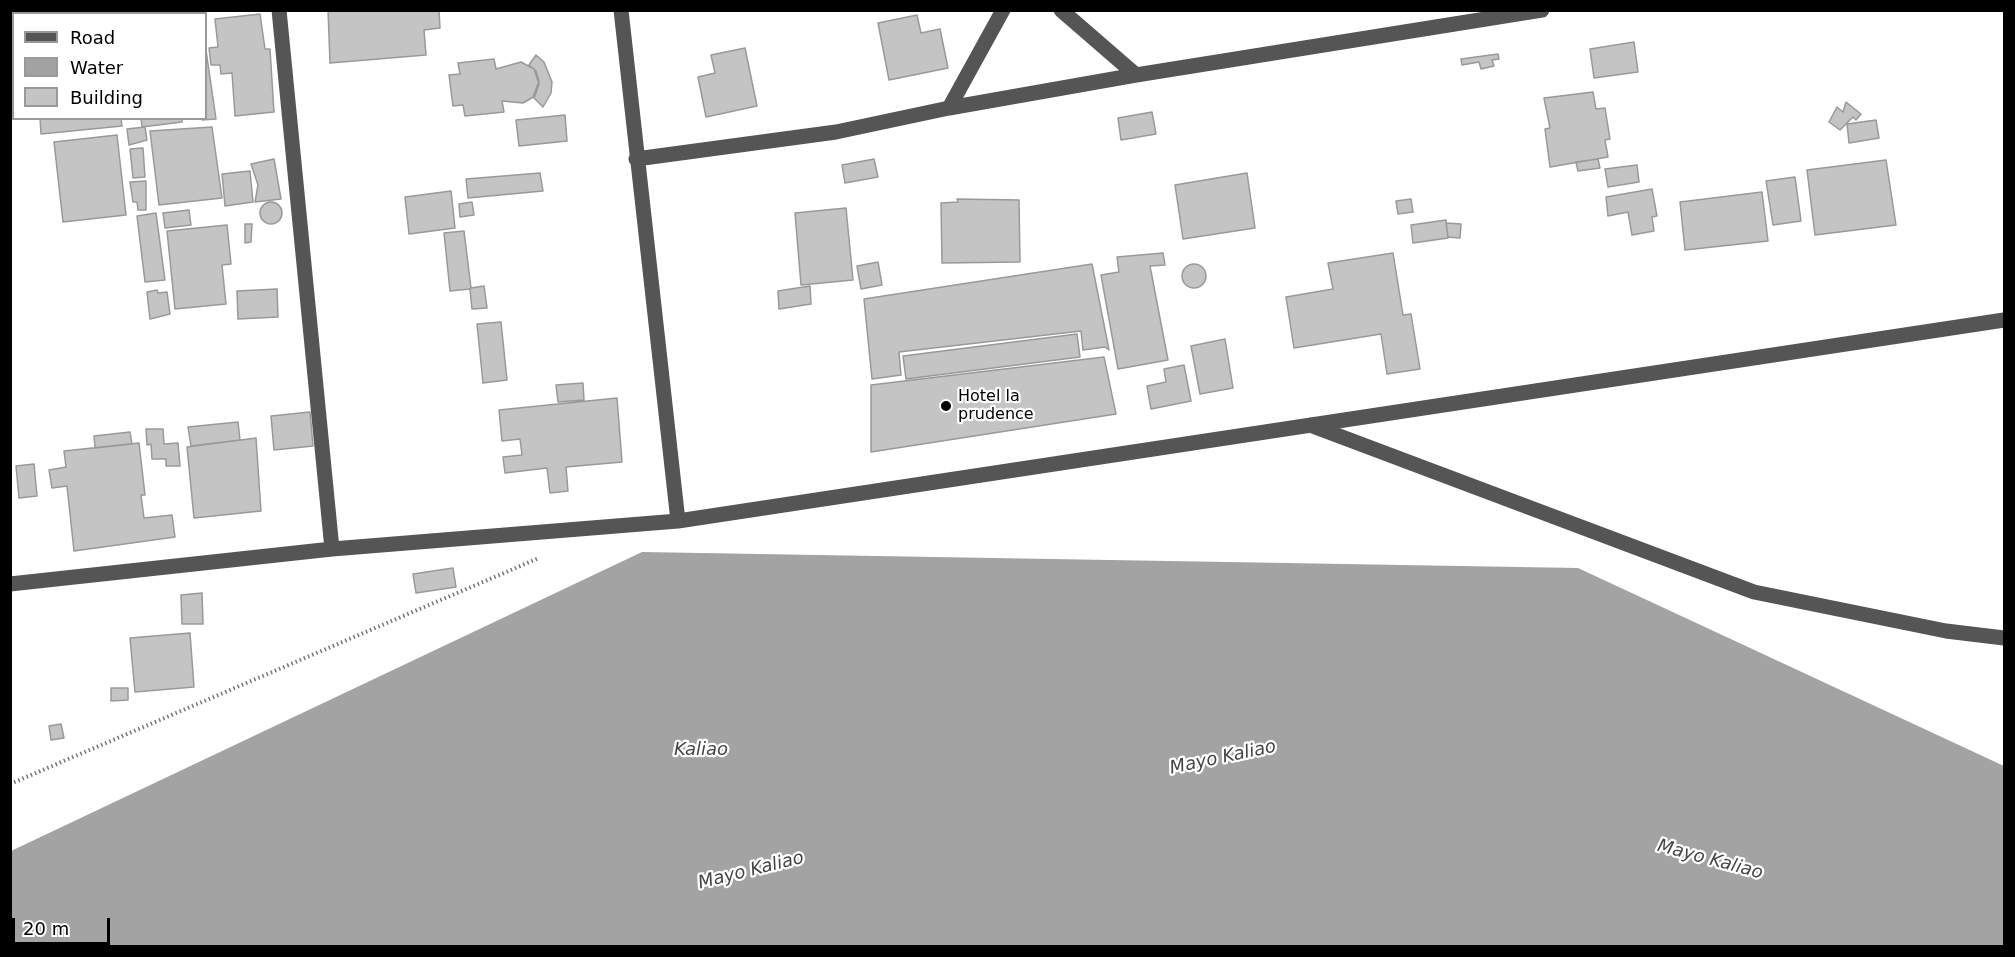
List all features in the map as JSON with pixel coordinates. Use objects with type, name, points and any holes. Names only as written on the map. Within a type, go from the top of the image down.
[{"type":"street","points":[[279,10],[332,549]]},
{"type":"street","points":[[621,10],[678,521]]},
{"type":"street","points":[[949,108],[1003,10]]},
{"type":"street","points":[[1061,10],[1136,75]]},
{"type":"street","points":[[636,159],[836,132],[949,108],[1136,75],[1542,10]]},
{"type":"street","points":[[10,584],[332,549],[678,521],[2004,320]]},
{"type":"street","points":[[1308,424],[1754,592],[1946,631],[2004,638]]},
{"type":"path","points":[[10,784],[550,554]]},
{"type":"water","name":"Kaliao","points":[[642,552],[1578,568],[2004,766],[2004,946],[11,946],[11,851]]},
{"type":"building","points":[[328,10],[439,10],[440,28],[424,30],[426,55],[330,63]]},
{"type":"building","points":[[260,14],[265,49],[270,49],[274,112],[235,116],[232,73],[221,74],[220,65],[211,65],[209,48],[218,47],[215,19]]},
{"type":"building","points":[[917,15],[921,33],[940,29],[948,68],[889,80],[878,23]]},
{"type":"building","points":[[1634,42],[1638,72],[1594,78],[1590,49]]},
{"type":"building","points":[[745,48],[757,106],[706,117],[698,77],[715,73],[711,55]]},
{"type":"building","points":[[1498,54],[1499,59],[1492,60],[1494,66],[1481,69],[1479,62],[1462,65],[1461,59]]},
{"type":"building","points":[[536,55],[544,62],[552,82],[551,93],[543,107],[533,97],[539,81],[536,71],[529,65]]},
{"type":"building","points":[[207,57],[216,119],[207,120]]},
{"type":"building","points":[[494,59],[496,69],[521,62],[534,69],[539,84],[535,96],[523,103],[502,101],[504,112],[465,116],[463,105],[453,106],[449,75],[460,74],[458,63]]},
{"type":"building","points":[[1593,92],[1596,109],[1605,108],[1610,139],[1605,140],[1608,157],[1550,167],[1545,129],[1550,128],[1544,98]]},
{"type":"building","points":[[1846,102],[1861,114],[1856,120],[1853,117],[1840,130],[1829,122],[1837,107],[1843,112]]},
{"type":"building","points":[[1152,112],[1156,134],[1121,140],[1118,118]]},
{"type":"building","points":[[565,115],[567,141],[519,146],[516,120]]},
{"type":"building","points":[[40,120],[121,120],[122,126],[41,134]]},
{"type":"building","points":[[141,120],[182,120],[182,122],[142,127]]},
{"type":"building","points":[[1876,120],[1879,138],[1849,143],[1847,124]]},
{"type":"building","points":[[145,127],[147,140],[129,145],[127,129]]},
{"type":"building","points":[[212,127],[222,198],[159,205],[150,131]]},
{"type":"building","points":[[117,135],[126,215],[63,222],[54,142]]},
{"type":"building","points":[[143,148],[145,177],[133,178],[130,149]]},
{"type":"building","points":[[274,159],[281,199],[255,202],[258,185],[251,164]]},
{"type":"building","points":[[874,159],[878,177],[845,183],[842,165]]},
{"type":"building","points":[[1598,159],[1600,168],[1578,171],[1576,162]]},
{"type":"building","points":[[1886,160],[1896,225],[1815,235],[1807,170]]},
{"type":"building","points":[[1637,165],[1639,182],[1608,187],[1605,169]]},
{"type":"building","points":[[250,171],[253,202],[225,206],[222,174]]},
{"type":"building","points":[[540,173],[543,191],[468,198],[466,179]]},
{"type":"building","points":[[1247,173],[1255,228],[1183,239],[1175,185]]},
{"type":"building","points":[[1795,177],[1801,221],[1773,225],[1766,181]]},
{"type":"building","points":[[146,181],[146,210],[138,210],[137,202],[133,202],[130,182]]},
{"type":"building","points":[[1652,189],[1657,216],[1652,217],[1654,231],[1632,235],[1628,212],[1608,216],[1606,197]]},
{"type":"building","points":[[451,191],[455,228],[409,234],[405,197]]},
{"type":"building","points":[[1762,192],[1768,241],[1685,250],[1680,202]]},
{"type":"building","points":[[957,199],[1019,200],[1020,262],[942,263],[941,203],[958,202]]},
{"type":"building","points":[[1411,199],[1413,212],[1398,214],[1396,201]]},
{"type":"building","points":[[271,202],[279,205],[282,213],[279,221],[271,224],[263,221],[260,213],[263,205]]},
{"type":"building","points":[[472,202],[474,215],[460,217],[459,204]]},
{"type":"building","points":[[846,208],[853,280],[801,285],[795,213]]},
{"type":"building","points":[[189,210],[191,225],[165,228],[163,213]]},
{"type":"building","points":[[156,213],[165,280],[145,282],[137,216]]},
{"type":"building","points":[[1446,220],[1448,238],[1413,243],[1411,225]]},
{"type":"building","points":[[1446,223],[1461,224],[1460,238],[1448,237]]},
{"type":"building","points":[[245,224],[252,224],[251,242],[245,243]]},
{"type":"building","points":[[227,225],[231,264],[222,265],[226,304],[175,309],[167,231]]},
{"type":"building","points":[[464,231],[471,288],[484,286],[487,308],[472,309],[470,289],[450,291],[444,233]]},
{"type":"building","points":[[1163,253],[1165,265],[1150,266],[1168,360],[1118,369],[1101,275],[1119,272],[1117,257]]},
{"type":"building","points":[[1393,253],[1403,315],[1411,314],[1420,369],[1387,374],[1381,334],[1294,348],[1286,297],[1333,289],[1328,263]]},
{"type":"building","points":[[878,262],[882,285],[861,289],[857,266]]},
{"type":"building","points":[[1092,264],[1109,350],[1105,347],[1083,350],[1081,331],[899,352],[901,375],[872,379],[864,299]]},
{"type":"building","points":[[1194,264],[1199,265],[1205,271],[1205,281],[1199,287],[1194,288],[1189,287],[1183,281],[1182,276],[1183,271],[1189,265]]},
{"type":"building","points":[[810,286],[811,304],[779,309],[778,291]]},
{"type":"building","points":[[277,289],[278,317],[238,319],[237,291]]},
{"type":"building","points":[[157,290],[158,293],[167,292],[170,314],[150,319],[147,292]]},
{"type":"building","points":[[501,322],[507,380],[483,383],[477,324]]},
{"type":"building","points":[[1077,334],[1080,357],[906,379],[903,356]]},
{"type":"building","points":[[1225,339],[1233,388],[1200,394],[1191,346]]},
{"type":"building","points":[[1104,357],[1116,414],[871,452],[871,385]]},
{"type":"building","points":[[1184,365],[1191,401],[1151,409],[1147,386],[1166,382],[1164,369]]},
{"type":"building","points":[[583,383],[584,400],[558,402],[556,385]]},
{"type":"building","points":[[617,398],[622,462],[566,467],[568,491],[550,493],[547,468],[505,473],[503,457],[522,455],[520,439],[502,441],[499,410]]},
{"type":"building","points":[[310,412],[313,446],[274,450],[271,416]]},
{"type":"building","points":[[238,422],[240,440],[191,446],[188,427]]},
{"type":"building","points":[[146,429],[163,429],[164,444],[178,443],[180,466],[166,466],[166,459],[152,459],[151,444],[147,445]]},
{"type":"building","points":[[130,432],[132,444],[95,448],[94,436]]},
{"type":"building","points":[[256,438],[261,511],[194,518],[187,447]]},
{"type":"building","points":[[139,443],[145,495],[141,495],[144,518],[172,515],[175,537],[74,551],[67,486],[52,488],[49,470],[66,467],[64,451]]},
{"type":"building","points":[[34,464],[37,496],[19,498],[16,466]]},
{"type":"building","points":[[453,568],[456,587],[416,593],[413,574]]},
{"type":"building","points":[[202,593],[203,624],[182,624],[181,595]]},
{"type":"building","points":[[190,633],[194,687],[135,692],[130,638]]},
{"type":"building","points":[[111,688],[128,688],[128,700],[111,701]]},
{"type":"building","points":[[61,724],[64,738],[51,740],[49,726]]},
{"type":"place","name":"Hotel la prudence","points":[[946,406]]},
{"type":"water label","name":"Mayo Kaliao","points":[[1223,758]]},
{"type":"water label","name":"Mayo Kaliao","points":[[1710,860]]},
{"type":"water label","name":"Mayo Kaliao","points":[[751,871]]}]
